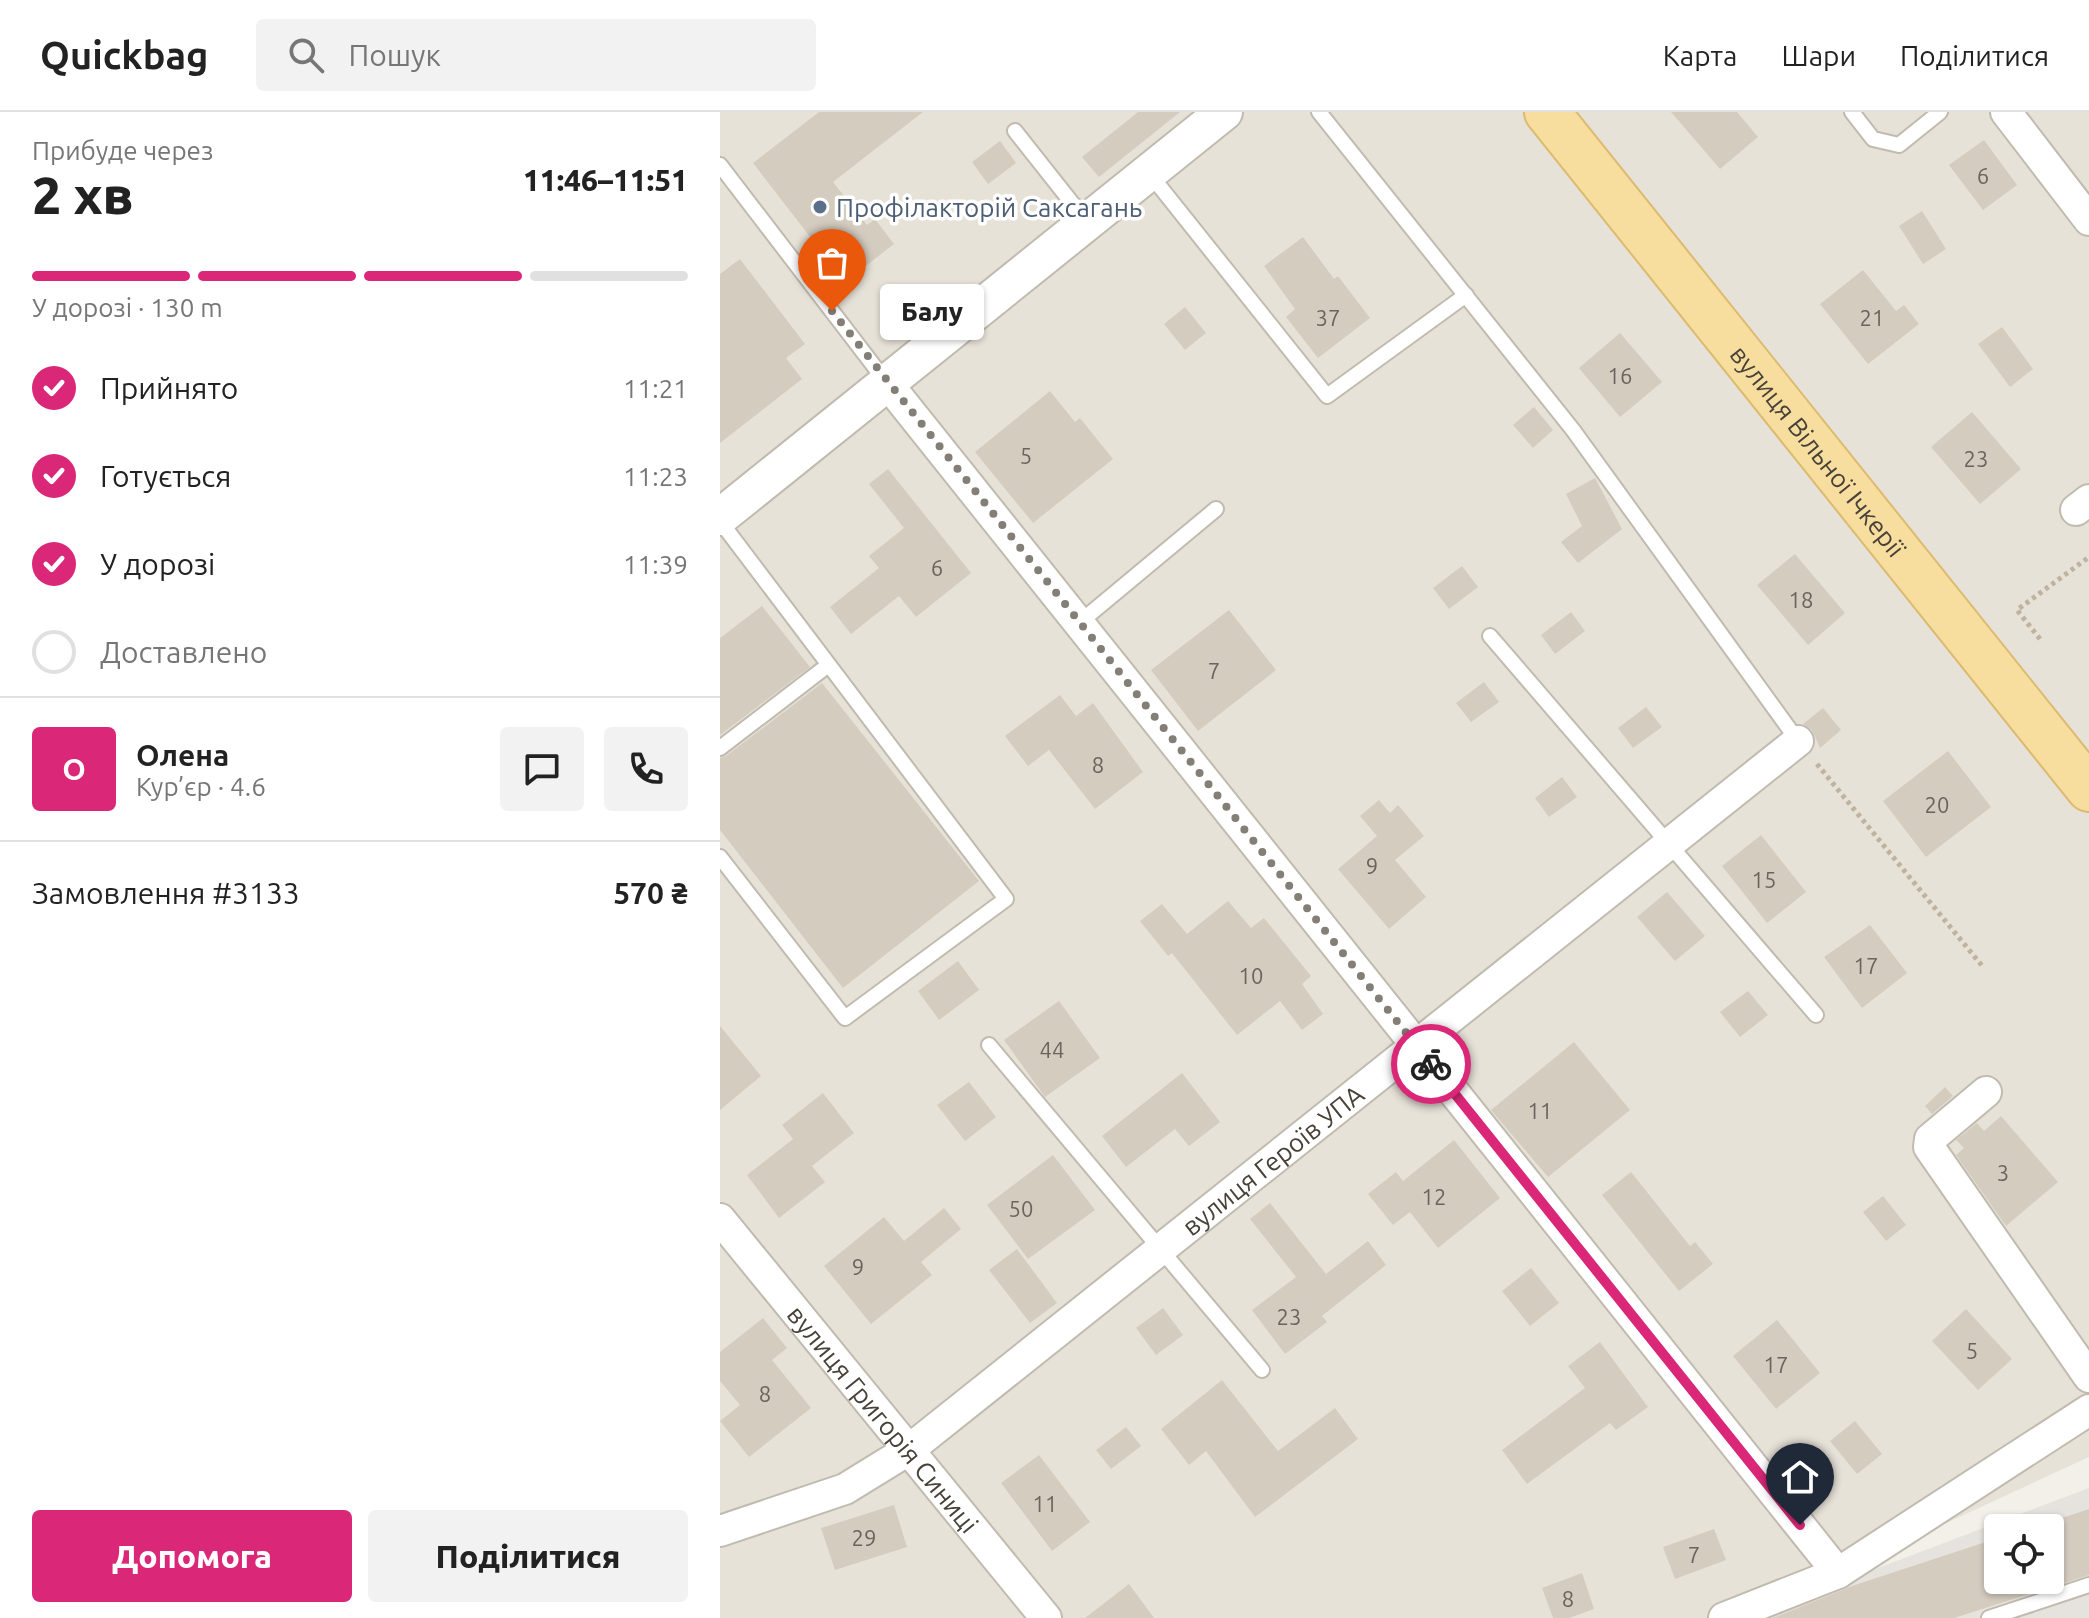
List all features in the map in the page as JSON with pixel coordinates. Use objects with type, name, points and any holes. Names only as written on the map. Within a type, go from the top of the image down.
[{"type":"main road","name":"вулиця Вільної Ічкерії","points":[[1547,112],[2089,789]]},
{"type":"street","points":[[720,519],[1224,112]]},
{"type":"street","points":[[2006,112],[2089,220]]},
{"type":"street","points":[[887,383],[1838,1573]]},
{"type":"street","name":"вулиця Героїв УПА","points":[[720,1531],[845,1489],[910,1449],[1798,741]]},
{"type":"street","points":[[1986,1092],[1930,1139],[1929,1147],[2089,1377]]},
{"type":"street","name":"вулиця Григорія Синиці","points":[[720,1219],[1046,1618]]},
{"type":"street","points":[[1724,1618],[1838,1573],[2089,1410]]},
{"type":"lane","points":[[1319,112],[1573,430],[1798,741]]},
{"type":"lane","points":[[1852,112],[1873,139],[1899,145],[1940,112]]},
{"type":"lane","points":[[1015,131],[1072,203],[1090,220]]},
{"type":"lane","points":[[720,165],[887,383]]},
{"type":"lane","points":[[1149,173],[1327,396],[1466,295]]},
{"type":"lane","points":[[1079,623],[1216,509]]},
{"type":"lane","points":[[720,519],[827,666],[1006,899],[845,1018],[720,857]]},
{"type":"lane","points":[[1490,636],[1816,1015]]},
{"type":"lane","points":[[720,748],[827,666]]},
{"type":"lane","points":[[989,1045],[1262,1370]]},
{"type":"lane","points":[[1989,1618],[2089,1585]]},
{"type":"path","points":[[2040,639],[2017,610],[2089,557]]},
{"type":"path","points":[[1798,741],[1983,967]]},
{"type":"shaded area","points":[[720,112],[2089,112],[2089,1457],[1838,1573],[1712,1618],[720,1618]]},
{"type":"shaded area","points":[[2089,1488],[2089,1618],[1749,1618],[1984,1528],[1984,1594],[2064,1594],[2064,1514],[2020,1514]]},
{"type":"building","name":"Профілакторій Саксагань","points":[[819,112],[923,112],[833,182],[867,225],[875,219],[894,244],[845,282],[753,163]]},
{"type":"building","points":[[1138,112],[1180,112],[1099,177],[1082,157]]},
{"type":"building","points":[[1671,112],[1737,112],[1758,137],[1720,169]]},
{"type":"building","points":[[1984,140],[2017,185],[1983,210],[1949,165]]},
{"type":"building","points":[[1000,141],[1016,163],[988,184],[972,162]]},
{"type":"building","points":[[1922,211],[1946,249],[1923,264],[1899,226]]},
{"type":"building","points":[[1303,237],[1334,279],[1338,276],[1370,318],[1318,358],[1286,317],[1295,309],[1264,266]]},
{"type":"building","points":[[740,259],[805,344],[786,358],[802,379],[720,443],[720,274]]},
{"type":"building","points":[[1863,270],[1896,311],[1904,305],[1919,324],[1868,364],[1820,304]]},
{"type":"building","points":[[1185,307],[1206,333],[1185,350],[1164,324]]},
{"type":"building","points":[[2002,327],[2033,369],[2010,387],[1978,344]]},
{"type":"building","points":[[1620,333],[1662,382],[1620,417],[1579,368]]},
{"type":"building","points":[[1050,391],[1075,422],[1080,418],[1113,459],[1033,523],[975,452]]},
{"type":"building","points":[[1534,407],[1553,430],[1533,448],[1513,425]]},
{"type":"building","points":[[1972,412],[2021,469],[1980,504],[1931,447]]},
{"type":"building","points":[[888,469],[971,573],[916,617],[899,596],[851,634],[830,607],[879,568],[869,556],[904,528],[869,484]]},
{"type":"building","points":[[1595,478],[1622,529],[1578,563],[1561,542],[1582,526],[1566,494]]},
{"type":"building","points":[[1795,554],[1845,613],[1808,645],[1757,585]]},
{"type":"building","points":[[1462,566],[1478,587],[1449,609],[1433,588]]},
{"type":"building","points":[[762,606],[810,667],[720,735],[720,638]]},
{"type":"building","points":[[1229,610],[1276,670],[1198,731],[1151,670]]},
{"type":"building","points":[[1571,612],[1585,631],[1555,654],[1541,635]]},
{"type":"building","points":[[1484,682],[1499,702],[1471,722],[1456,703]]},
{"type":"building","points":[[822,683],[979,881],[843,988],[720,830],[720,758]]},
{"type":"building","points":[[1060,695],[1076,716],[1093,703],[1143,772],[1095,809],[1049,750],[1028,766],[1005,736]]},
{"type":"building","points":[[1646,707],[1662,727],[1633,748],[1618,728]]},
{"type":"building","points":[[1823,708],[1841,730],[1820,748],[1812,730],[1803,724]]},
{"type":"building","points":[[1948,751],[1991,807],[1926,857],[1883,801]]},
{"type":"building","points":[[1562,777],[1577,797],[1549,817],[1535,798]]},
{"type":"building","points":[[1379,800],[1390,813],[1398,805],[1424,836],[1395,860],[1426,897],[1389,929],[1338,869],[1377,836],[1360,816]]},
{"type":"building","points":[[1761,835],[1806,892],[1767,923],[1722,866]]},
{"type":"building","points":[[1667,892],[1705,936],[1675,961],[1637,917]]},
{"type":"building","points":[[1228,901],[1251,928],[1264,918],[1311,976],[1302,984],[1323,1014],[1302,1030],[1280,1001],[1237,1035],[1172,953],[1168,956],[1140,921],[1162,904],[1187,934]]},
{"type":"building","points":[[1870,925],[1907,973],[1862,1008],[1824,957]]},
{"type":"building","points":[[958,961],[979,990],[939,1020],[918,991]]},
{"type":"building","points":[[1748,991],[1768,1015],[1740,1037],[1720,1012]]},
{"type":"building","points":[[1059,1001],[1100,1058],[1045,1097],[1004,1040]]},
{"type":"building","points":[[720,1026],[761,1076],[720,1110]]},
{"type":"building","points":[[1574,1042],[1630,1110],[1548,1177],[1491,1110]]},
{"type":"building","points":[[1182,1073],[1220,1122],[1189,1146],[1175,1129],[1126,1167],[1102,1136]]},
{"type":"building","points":[[969,1082],[996,1117],[965,1141],[937,1105]]},
{"type":"building","points":[[1945,1087],[1953,1096],[1932,1114],[1925,1106]]},
{"type":"building","points":[[823,1093],[854,1133],[812,1166],[825,1182],[779,1218],[747,1175],[793,1139],[782,1125]]},
{"type":"building","points":[[2001,1116],[2058,1182],[2006,1226],[1956,1155],[1964,1148],[1956,1140],[1977,1123],[1984,1131]]},
{"type":"building","points":[[1454,1140],[1500,1198],[1438,1248],[1410,1212],[1393,1225],[1368,1194],[1396,1172],[1403,1181]]},
{"type":"building","points":[[1053,1155],[1095,1210],[1028,1259],[987,1205]]},
{"type":"building","points":[[1631,1172],[1690,1246],[1695,1242],[1713,1264],[1679,1291],[1602,1195]]},
{"type":"building","points":[[1883,1196],[1906,1225],[1886,1241],[1863,1212]]},
{"type":"building","points":[[1270,1203],[1326,1274],[1368,1241],[1386,1265],[1322,1316],[1327,1322],[1285,1354],[1252,1310],[1296,1277],[1250,1219]]},
{"type":"building","points":[[944,1208],[961,1229],[921,1262],[932,1275],[871,1324],[824,1266],[884,1217],[904,1241]]},
{"type":"building","points":[[1017,1249],[1057,1303],[1030,1323],[989,1270]]},
{"type":"building","points":[[1531,1268],[1559,1303],[1530,1326],[1502,1291]]},
{"type":"building","points":[[1163,1308],[1183,1335],[1156,1355],[1136,1328]]},
{"type":"building","points":[[1966,1309],[2012,1359],[1978,1390],[1932,1341]]},
{"type":"building","points":[[763,1318],[787,1348],[772,1360],[811,1408],[749,1457],[720,1421],[740,1405],[720,1381],[720,1352]]},
{"type":"building","points":[[1777,1320],[1820,1373],[1776,1409],[1733,1356]]},
{"type":"building","points":[[1600,1342],[1648,1407],[1616,1430],[1610,1423],[1527,1484],[1502,1450],[1585,1388],[1568,1366]]},
{"type":"building","points":[[1222,1380],[1278,1451],[1335,1408],[1358,1439],[1255,1517],[1206,1451],[1189,1465],[1161,1429]]},
{"type":"building","points":[[1855,1421],[1882,1454],[1857,1474],[1830,1441]]},
{"type":"building","points":[[1126,1427],[1141,1446],[1111,1469],[1096,1450]]},
{"type":"building","points":[[1039,1455],[1090,1522],[1052,1551],[1001,1483]]},
{"type":"building","points":[[894,1505],[907,1547],[835,1570],[821,1528]]},
{"type":"building","points":[[2089,1509],[2089,1575],[2064,1583],[2064,1517]]},
{"type":"building","points":[[1714,1529],[1726,1560],[1675,1579],[1663,1547]]},
{"type":"building","points":[[1984,1543],[1984,1594],[2029,1594],[1954,1618],[1773,1618],[1852,1586]]},
{"type":"building","points":[[1582,1573],[1594,1609],[1569,1618],[1553,1618],[1542,1588]]},
{"type":"building","points":[[1129,1584],[1154,1618],[1085,1618]]},
{"type":"way so far","points":[[832,311],[1431,1064]]},
{"type":"place","name":"Профілакторій Саксагань","points":[[820,207]]},
{"type":"place","name":"Балу","points":[[832,311]]},
{"type":"route","points":[[1431,1064],[1800,1525]]}]
